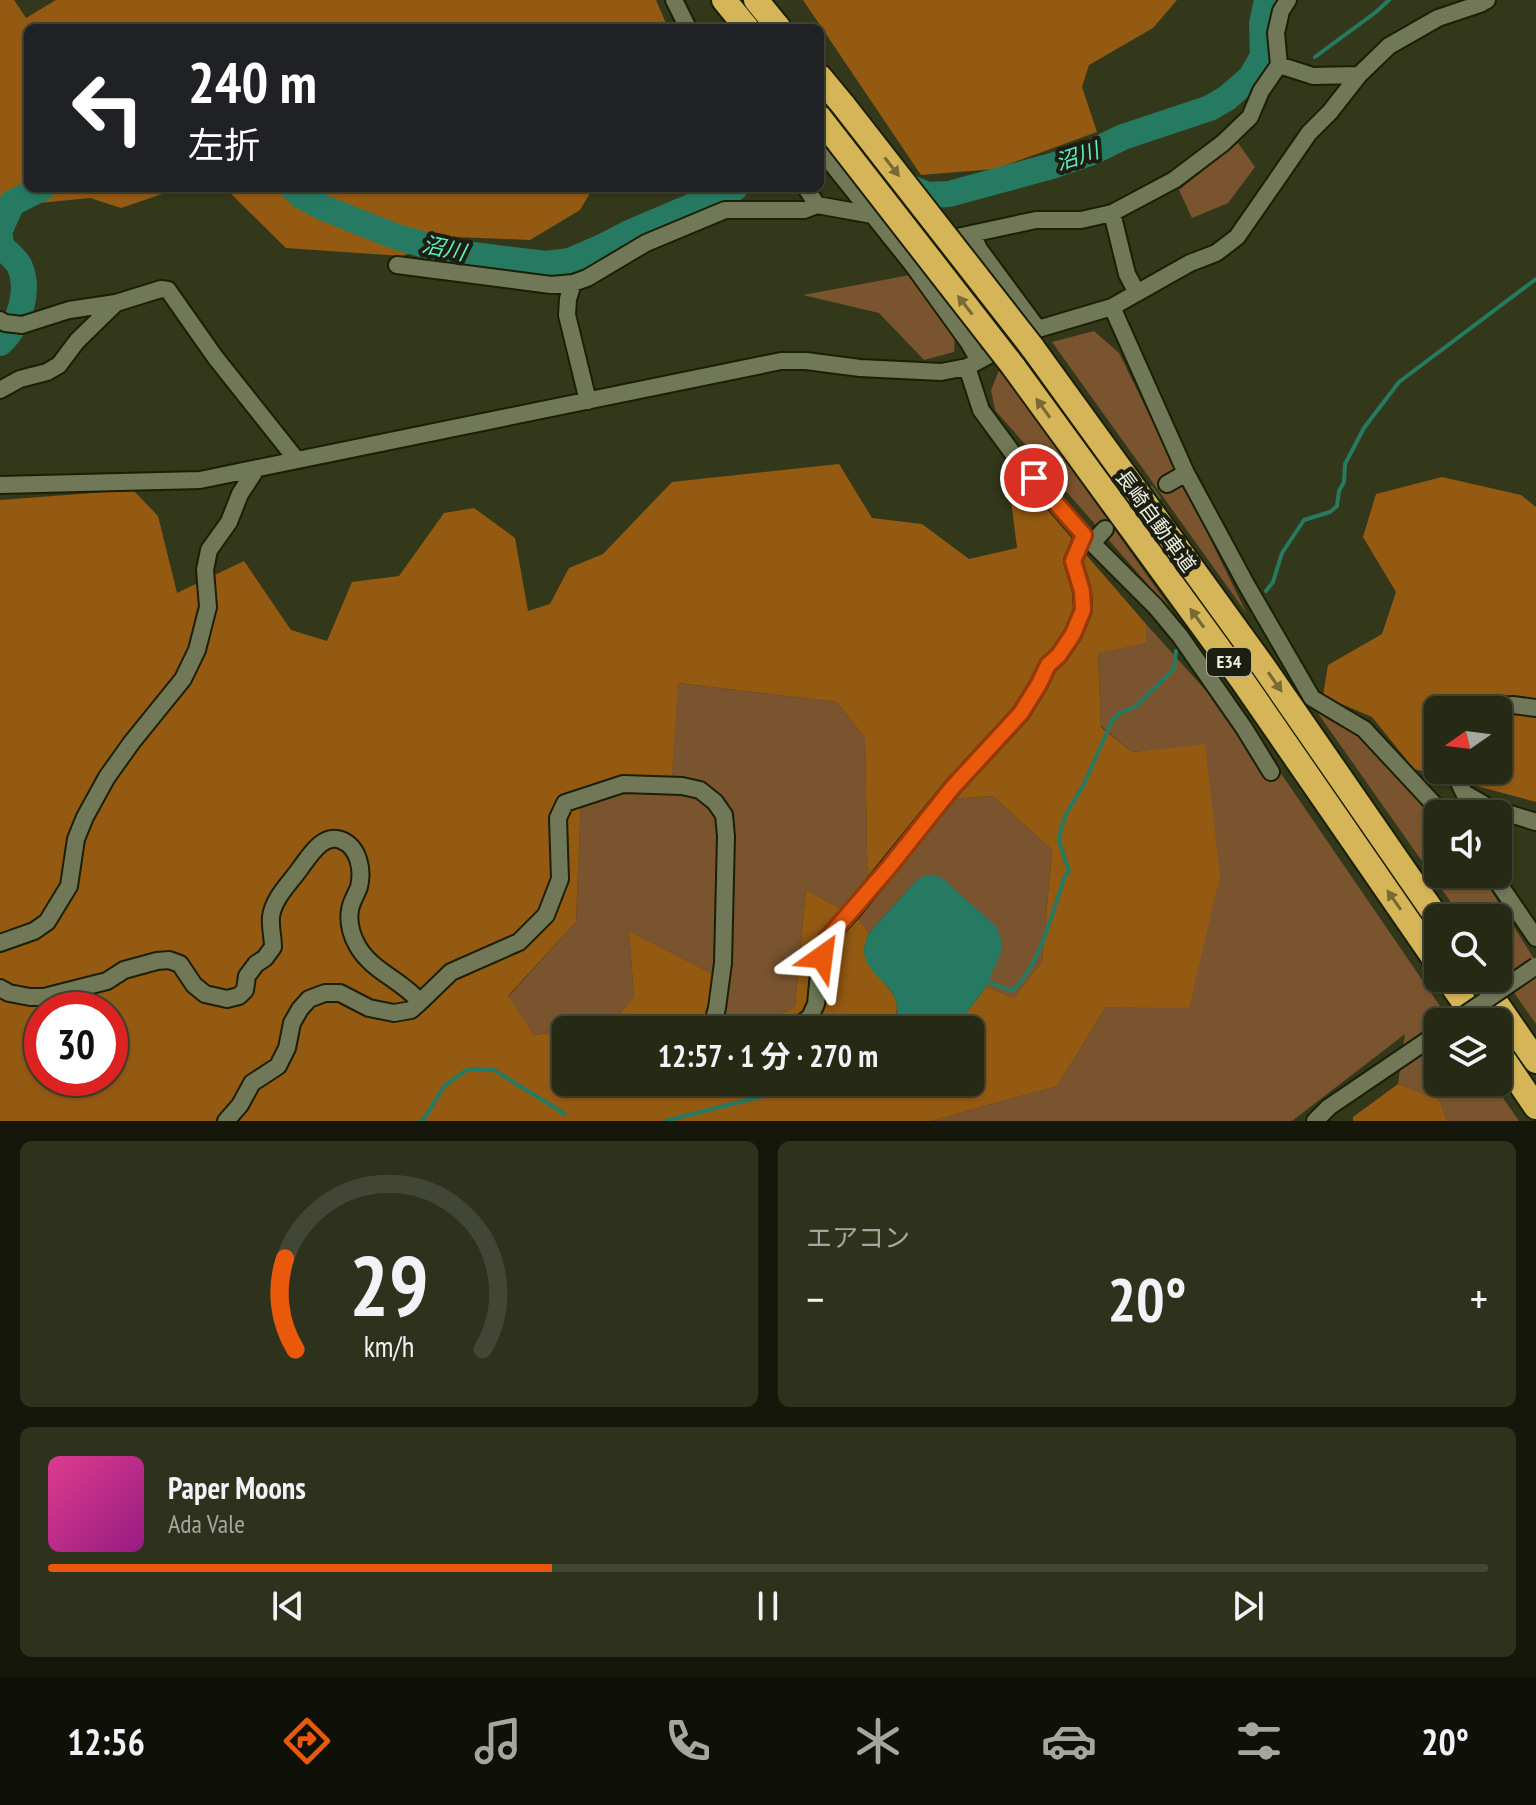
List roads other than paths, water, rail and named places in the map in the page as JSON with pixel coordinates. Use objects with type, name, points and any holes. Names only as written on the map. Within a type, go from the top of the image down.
[{"type":"highway","points":[[724,0],[744,24]]},
{"type":"highway","points":[[756,0],[776,24]]},
{"type":"highway","name":"長崎自動車道","points":[[824,82],[1035,338],[1428,904]]},
{"type":"highway","name":"長崎自動車道","points":[[824,123],[1013,366],[1242,680],[1424,944]]},
{"type":"highway","points":[[1489,992],[1536,1061]]},
{"type":"highway","points":[[1512,1072],[1536,1107]]},
{"type":"street","points":[[674,0],[686,24]]},
{"type":"street","points":[[912,264],[957,237],[1036,220],[1081,220],[1112,213],[1174,180],[1223,143],[1250,117],[1261,91],[1279,65],[1276,33],[1281,11],[1288,0]]},
{"type":"street","points":[[0,485],[200,480],[781,361],[921,372],[941,372],[972,363],[1112,307],[1190,263],[1216,253],[1237,237],[1309,133],[1359,75],[1389,46],[1438,18],[1487,0]]},
{"type":"street","points":[[1279,65],[1313,76],[1359,75]]},
{"type":"street","points":[[824,154],[912,264],[969,343],[981,410],[1017,459],[1180,636],[1271,772]]},
{"type":"street","points":[[809,192],[817,205]]},
{"type":"street","points":[[397,265],[551,285],[573,283],[646,243],[725,210],[804,210],[817,205],[873,215]]},
{"type":"street","points":[[1112,213],[1127,274],[1137,293]]},
{"type":"street","points":[[972,234],[1035,338]]},
{"type":"street","points":[[573,283],[567,315],[588,401]]},
{"type":"street","points":[[9,323],[116,303],[161,289],[168,290],[215,357],[296,459]]},
{"type":"street","points":[[0,390],[59,365],[77,341],[116,303]]},
{"type":"street","points":[[1112,307],[1186,473],[1312,698],[1364,729],[1430,800]]},
{"type":"street","points":[[0,943],[34,931],[47,922],[69,886],[76,839],[100,790],[132,742],[183,679],[197,650],[208,607],[205,570],[209,550],[229,522],[240,494],[257,468]]},
{"type":"street","points":[[1167,484],[1186,473]]},
{"type":"street","points":[[810,1016],[816,1004],[826,940],[952,788],[1021,713],[1048,665],[1073,634],[1083,610],[1082,591],[1073,561],[1089,538],[1105,529]]},
{"type":"street","points":[[1512,705],[1536,708]]},
{"type":"street","points":[[226,1121],[240,1105],[252,1083],[278,1066],[287,1048],[292,1023],[309,999],[325,993],[340,993],[369,1008],[394,1013],[411,1010],[451,972],[519,942],[546,915],[560,879],[558,818],[565,803],[623,784],[682,786],[700,790],[715,802],[724,815],[723,963],[715,1016]]},
{"type":"street","points":[[1460,784],[1464,793],[1488,807],[1536,822]]},
{"type":"street","points":[[0,988],[9,993],[44,997],[107,981],[124,970],[169,960],[180,964],[194,985],[205,994],[227,999],[239,996],[245,990],[247,976],[273,947],[271,916],[275,903],[316,848],[336,838],[346,842],[357,853],[360,867],[359,885],[350,907],[350,928],[358,947],[374,966],[420,1002]]},
{"type":"street","points":[[1502,888],[1536,938]]},
{"type":"street","points":[[1474,1008],[1536,966]]},
{"type":"street","points":[[1315,1121],[1329,1107],[1424,1043]]},
{"type":"waterway","name":"沼川","points":[[839,154],[878,166],[911,188],[928,195],[949,194],[1090,153],[1123,137],[1210,108],[1227,98],[1251,77],[1263,56],[1262,24],[1267,0]]},
{"type":"waterway","points":[[1315,57],[1389,0]]},
{"type":"waterway","name":"沼川","points":[[0,230],[12,203],[34,192]]},
{"type":"waterway","name":"沼川","points":[[297,192],[326,209],[397,237],[449,252],[546,264],[570,261],[726,192]]},
{"type":"waterway","points":[[0,202],[12,203]]},
{"type":"waterway","name":"沼川","points":[[0,237],[1,246],[19,265],[24,285],[18,317],[0,343]]},
{"type":"waterway","points":[[1266,591],[1273,582],[1282,553],[1304,520],[1330,512],[1337,506],[1345,464],[1364,428],[1399,382],[1536,279]]},
{"type":"waterway","points":[[984,980],[1012,991],[1030,968],[1069,871],[1059,841],[1066,814],[1084,784],[1112,721],[1120,713],[1136,706],[1174,669],[1176,651]]},
{"type":"waterway","points":[[420,1121],[444,1086],[468,1069],[494,1070],[565,1114]]},
{"type":"waterway","points":[[665,1121],[764,1096]]},
{"type":"tunnel","points":[[1105,529],[1167,484]]}]
